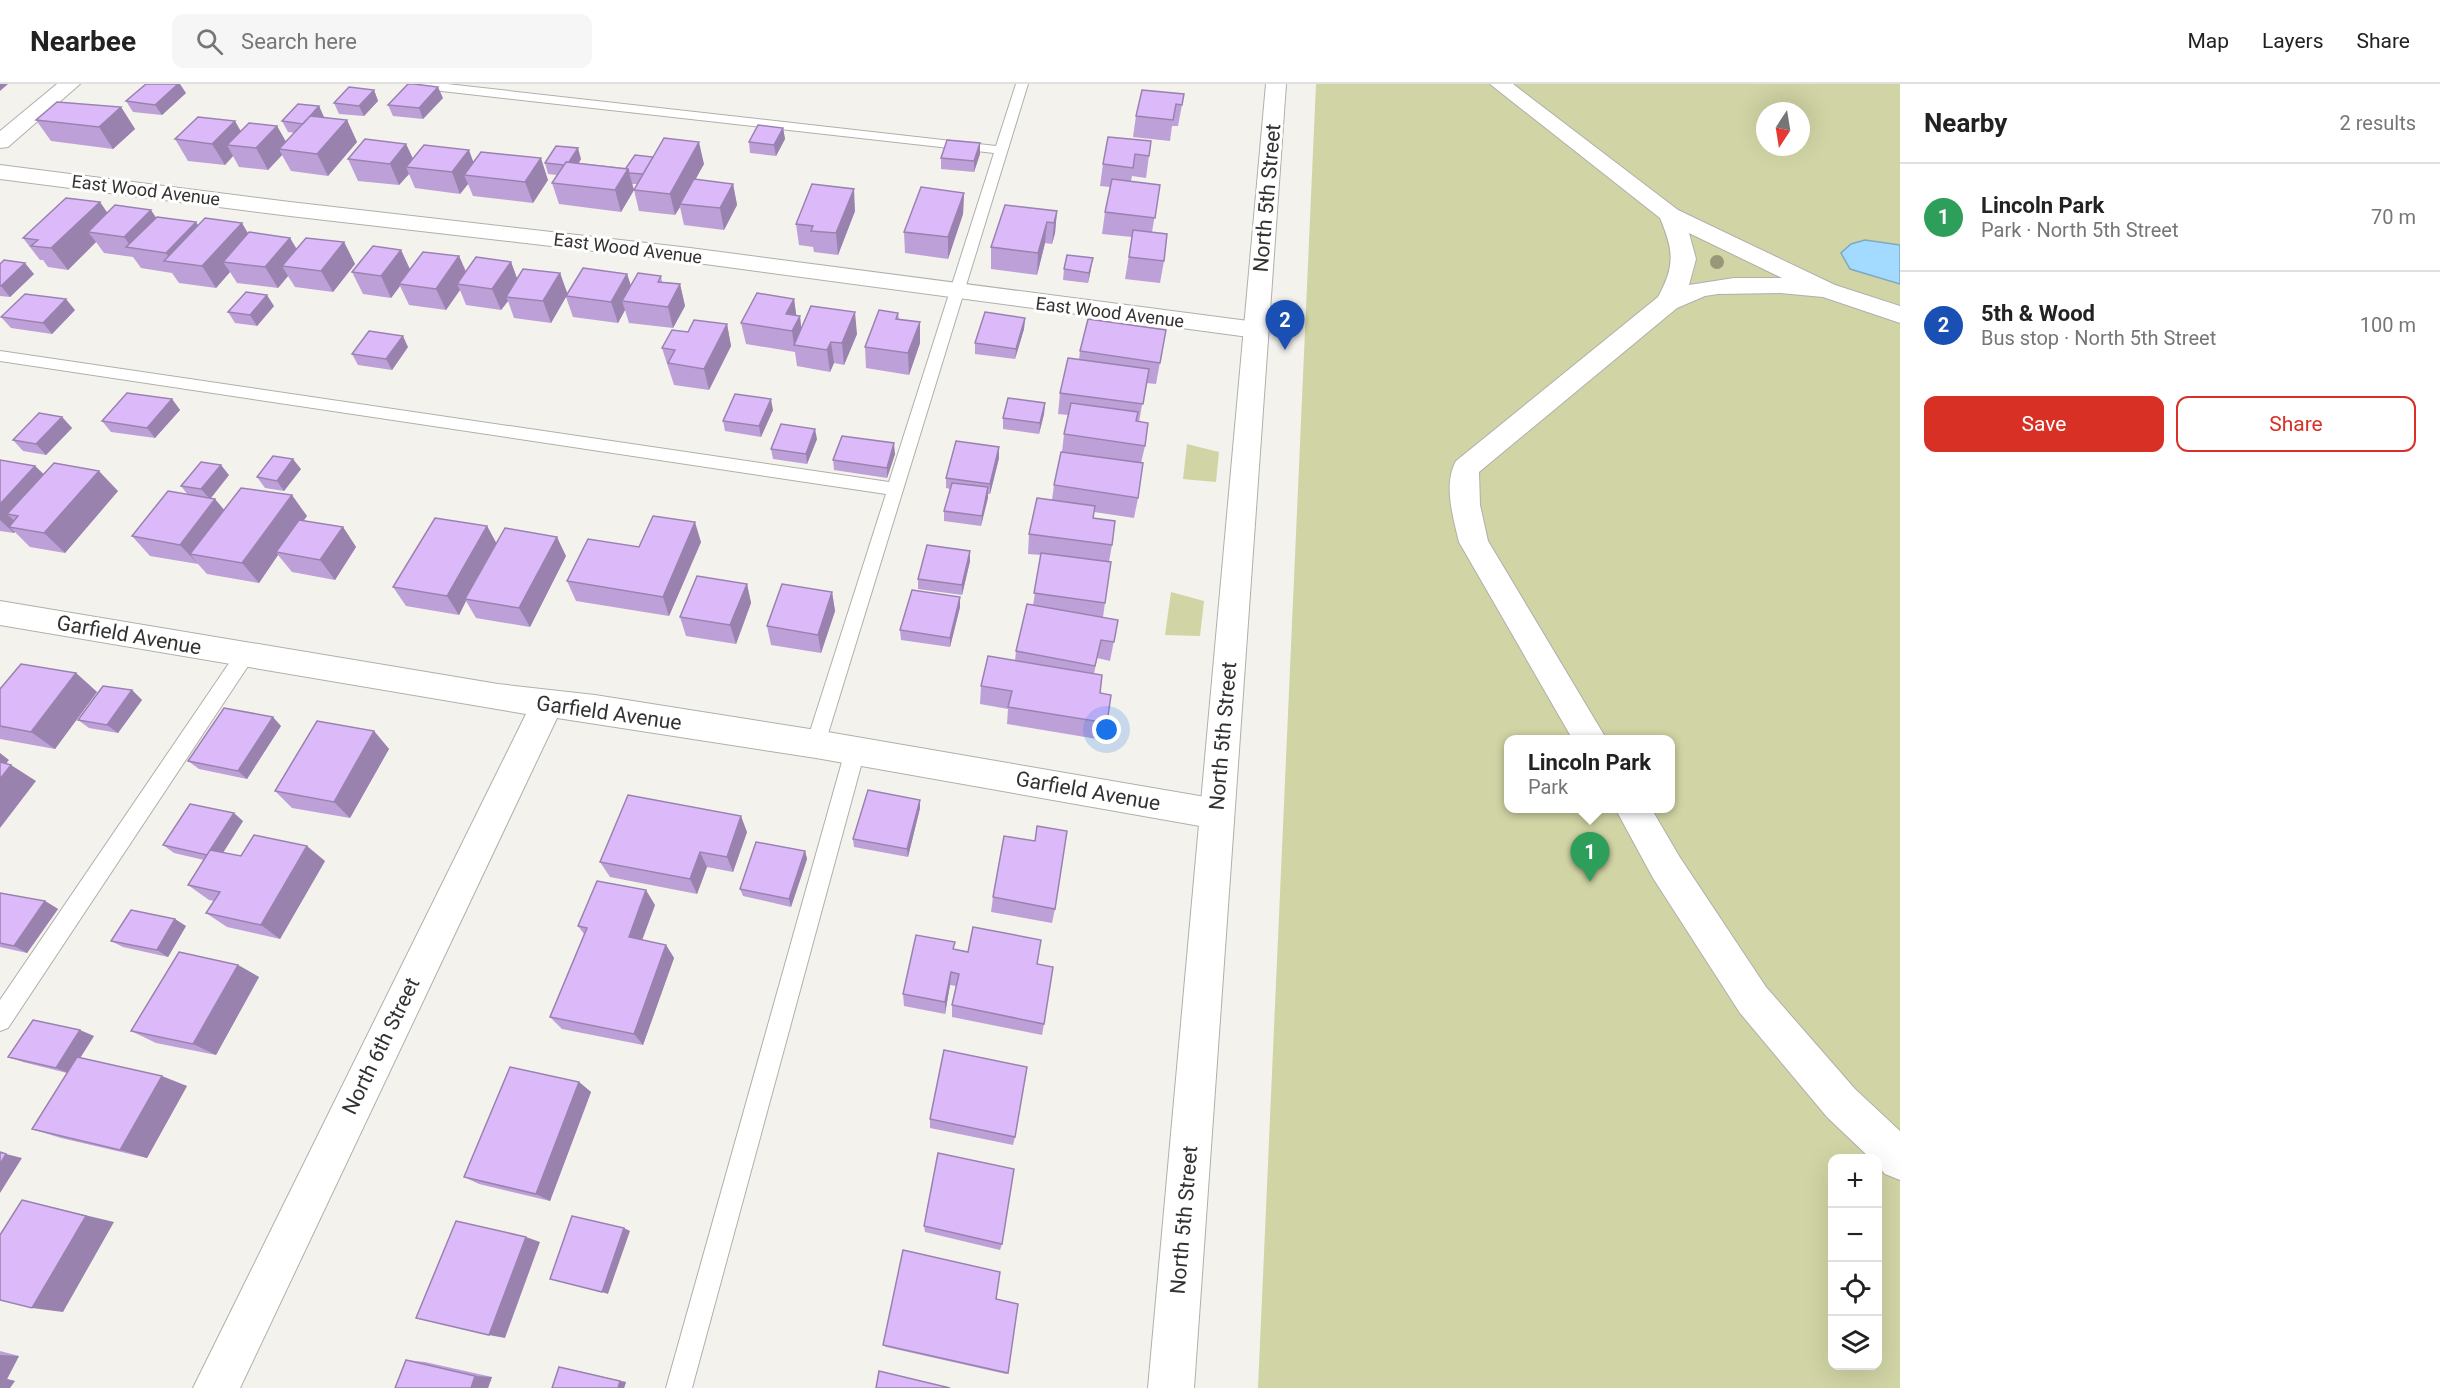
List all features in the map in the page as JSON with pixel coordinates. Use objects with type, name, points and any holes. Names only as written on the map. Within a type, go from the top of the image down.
[{"type":"street","points":[[0,142],[70,84]]},
{"type":"street","name":"North 5th Street","points":[[1171,1388],[1276,84]]},
{"type":"street","points":[[1500,84],[1670,215],[1826,290],[1900,315]]},
{"type":"street","name":"East Wood Avenue","points":[[0,171],[290,209],[690,255],[1256,330]]},
{"type":"street","points":[[1668,302],[1683,275],[1685,257],[1681,239],[1670,215]]},
{"type":"street","points":[[1588,735],[1474,542],[1467,517],[1463,487],[1466,468],[1668,302],[1701,290],[1742,285],[1782,285],[1826,290]]},
{"type":"street","name":"Garfield Avenue","points":[[0,613],[547,704],[595,709],[816,744],[1217,814]]},
{"type":"street","name":"North 6th Street","points":[[216,1388],[547,704]]},
{"type":"street","points":[[1635,813],[1666,867],[1753,1000],[1841,1103],[1900,1159]]},
{"type":"lane","points":[[415,84],[1002,150]]},
{"type":"lane","points":[[816,744],[1022,84]]},
{"type":"lane","points":[[0,356],[894,489]]},
{"type":"lane","points":[[0,1020],[245,655]]},
{"type":"lane","points":[[679,1388],[855,751]]},
{"type":"green space","points":[[1316,84],[1900,84],[1900,1388],[1258,1388]]},
{"type":"green space","points":[[1187,444],[1219,452],[1216,482],[1183,479]]},
{"type":"green space","points":[[1171,592],[1204,601],[1200,636],[1165,635]]},
{"type":"water","points":[[1865,240],[1900,245],[1900,284],[1850,269],[1841,253],[1851,244]]},
{"type":"building","points":[[146,84],[178,84],[155,105],[126,101]]},
{"type":"building","points":[[408,84],[438,87],[419,108],[388,105]]},
{"type":"building","points":[[349,87],[374,90],[359,106],[334,103]]},
{"type":"building","points":[[1142,90],[1184,94],[1182,105],[1176,104],[1173,120],[1136,116]]},
{"type":"building","points":[[57,102],[121,107],[99,127],[36,120]]},
{"type":"building","points":[[298,104],[319,106],[303,124],[282,121]]},
{"type":"building","points":[[310,116],[347,120],[317,154],[279,149]]},
{"type":"building","points":[[198,117],[235,121],[212,144],[175,139]]},
{"type":"building","points":[[249,123],[277,126],[256,148],[227,145]]},
{"type":"building","points":[[758,125],[783,128],[774,145],[749,142]]},
{"type":"building","points":[[1108,137],[1151,141],[1149,156],[1135,154],[1133,168],[1103,164]]},
{"type":"building","points":[[664,138],[699,142],[670,194],[634,190]]},
{"type":"building","points":[[365,139],[406,144],[390,164],[348,159]]},
{"type":"building","points":[[947,140],[980,143],[974,161],[941,158]]},
{"type":"building","points":[[424,145],[469,150],[452,172],[406,167]]},
{"type":"building","points":[[556,146],[578,148],[569,162],[564,165],[545,163]]},
{"type":"building","points":[[481,152],[541,158],[525,182],[464,175]]},
{"type":"building","points":[[635,155],[653,157],[643,174],[629,173],[626,168]]},
{"type":"building","points":[[566,162],[628,169],[615,190],[552,183]]},
{"type":"building","points":[[694,179],[733,184],[720,208],[680,204]]},
{"type":"building","points":[[1112,179],[1160,185],[1155,218],[1105,212]]},
{"type":"building","points":[[812,184],[854,189],[836,233],[811,231],[813,226],[796,224]]},
{"type":"building","points":[[921,187],[964,193],[948,237],[904,232]]},
{"type":"building","points":[[66,198],[100,202],[51,248],[31,246],[38,240],[23,238]]},
{"type":"building","points":[[115,205],[151,210],[124,237],[88,232]]},
{"type":"building","points":[[1005,205],[1057,211],[1054,223],[1047,222],[1038,253],[991,247]]},
{"type":"building","points":[[157,217],[196,222],[166,253],[126,247]]},
{"type":"building","points":[[205,218],[242,223],[202,266],[164,261]]},
{"type":"building","points":[[1133,230],[1167,234],[1164,261],[1129,257]]},
{"type":"building","points":[[249,232],[290,238],[265,267],[223,262]]},
{"type":"building","points":[[306,238],[344,242],[321,271],[282,266]]},
{"type":"building","points":[[373,246],[401,250],[381,276],[352,272]]},
{"type":"building","points":[[423,252],[459,256],[436,289],[399,284]]},
{"type":"building","points":[[1067,255],[1093,258],[1089,273],[1064,269]]},
{"type":"building","points":[[476,257],[511,262],[492,289],[457,284]]},
{"type":"building","points":[[4,260],[25,263],[0,286],[0,264]]},
{"type":"building","points":[[583,268],[627,274],[611,302],[566,296]]},
{"type":"building","points":[[523,269],[560,273],[543,301],[506,297]]},
{"type":"building","points":[[638,273],[661,276],[658,282],[680,284],[668,307],[622,301]]},
{"type":"building","points":[[246,292],[267,295],[250,315],[228,312]]},
{"type":"building","points":[[757,293],[794,299],[786,314],[800,316],[792,331],[741,323]]},
{"type":"building","points":[[25,294],[66,299],[43,323],[1,317]]},
{"type":"building","points":[[811,306],[855,312],[842,343],[831,342],[827,350],[794,345]]},
{"type":"building","points":[[879,310],[898,313],[896,319],[920,322],[908,353],[865,347]]},
{"type":"building","points":[[985,312],[1025,318],[1016,349],[975,343]]},
{"type":"building","points":[[1088,319],[1166,330],[1160,363],[1080,351]]},
{"type":"building","points":[[694,320],[727,324],[704,369],[668,363],[675,350],[662,348],[672,330],[688,332]]},
{"type":"building","points":[[369,331],[403,336],[386,359],[352,354]]},
{"type":"building","points":[[1068,358],[1149,369],[1143,404],[1060,393]]},
{"type":"building","points":[[127,393],[172,399],[147,428],[102,421]]},
{"type":"building","points":[[735,394],[771,399],[759,426],[723,421]]},
{"type":"building","points":[[1008,398],[1045,403],[1040,423],[1003,418]]},
{"type":"building","points":[[1071,403],[1138,412],[1136,421],[1148,423],[1145,446],[1064,434]]},
{"type":"building","points":[[39,413],[62,417],[36,444],[13,440]]},
{"type":"building","points":[[781,424],[815,429],[806,454],[771,449]]},
{"type":"building","points":[[842,436],[894,443],[887,468],[833,460]]},
{"type":"building","points":[[956,441],[999,447],[990,484],[946,478]]},
{"type":"building","points":[[1061,452],[1143,463],[1138,498],[1054,485]]},
{"type":"building","points":[[273,456],[293,459],[277,481],[257,477]]},
{"type":"building","points":[[0,460],[35,466],[0,504]]},
{"type":"building","points":[[201,462],[221,465],[201,489],[181,486]]},
{"type":"building","points":[[54,463],[99,471],[44,533],[9,527],[18,516],[7,514]]},
{"type":"building","points":[[952,483],[988,487],[982,516],[944,511]]},
{"type":"building","points":[[241,488],[292,495],[242,563],[190,554]]},
{"type":"building","points":[[168,491],[215,499],[180,545],[132,536]]},
{"type":"building","points":[[1037,498],[1095,506],[1093,518],[1115,521],[1112,545],[1029,534]]},
{"type":"building","points":[[653,516],[695,522],[663,597],[567,581],[588,539],[639,547]]},
{"type":"building","points":[[435,518],[487,526],[447,596],[393,587]]},
{"type":"building","points":[[299,520],[343,527],[320,560],[276,552]]},
{"type":"building","points":[[505,528],[557,537],[519,608],[465,599]]},
{"type":"building","points":[[927,545],[970,551],[962,585],[918,579]]},
{"type":"building","points":[[1041,553],[1111,562],[1105,603],[1034,593]]},
{"type":"building","points":[[697,576],[747,584],[730,625],[680,617]]},
{"type":"building","points":[[782,584],[832,592],[818,635],[767,626]]},
{"type":"building","points":[[912,590],[960,597],[950,638],[900,630]]},
{"type":"building","points":[[1027,604],[1118,620],[1114,642],[1101,640],[1095,666],[1016,651]]},
{"type":"building","points":[[988,656],[1102,675],[1100,693],[1111,695],[1107,723],[1008,707],[1012,691],[981,686]]},
{"type":"building","points":[[21,664],[76,673],[31,732],[0,726],[0,689]]},
{"type":"building","points":[[103,686],[132,690],[107,725],[78,720]]},
{"type":"building","points":[[224,708],[273,717],[238,771],[188,761]]},
{"type":"building","points":[[317,721],[374,731],[334,802],[275,791]]},
{"type":"building","points":[[0,762],[11,765],[0,779]]},
{"type":"building","points":[[868,790],[920,800],[907,849],[853,839]]},
{"type":"building","points":[[628,795],[741,816],[727,857],[700,852],[690,879],[600,862]]},
{"type":"building","points":[[190,804],[234,813],[207,855],[163,845]]},
{"type":"building","points":[[1037,826],[1067,831],[1055,909],[993,897],[1004,836],[1035,841]]},
{"type":"building","points":[[254,835],[307,846],[261,925],[206,913],[220,892],[188,885],[210,850],[241,856]]},
{"type":"building","points":[[756,842],[805,851],[789,899],[740,889]]},
{"type":"building","points":[[597,881],[646,890],[629,937],[666,945],[634,1034],[550,1017],[587,928],[578,926]]},
{"type":"building","points":[[0,893],[45,901],[14,946],[0,943]]},
{"type":"building","points":[[131,910],[175,919],[157,950],[111,941]]},
{"type":"building","points":[[973,927],[1041,940],[1037,964],[1053,967],[1044,1024],[952,1005],[959,974],[951,972],[945,1002],[903,994],[916,935],[955,942],[953,949],[968,952]]},
{"type":"building","points":[[179,952],[238,965],[193,1044],[131,1031]]},
{"type":"building","points":[[33,1020],[80,1030],[56,1068],[8,1057]]},
{"type":"building","points":[[944,1050],[1027,1067],[1015,1137],[930,1119]]},
{"type":"building","points":[[77,1057],[162,1076],[120,1150],[32,1129]]},
{"type":"building","points":[[510,1067],[579,1082],[536,1194],[464,1177]]},
{"type":"building","points":[[0,1152],[6,1154],[0,1164]]},
{"type":"building","points":[[938,1153],[1014,1169],[1002,1244],[924,1226]]},
{"type":"building","points":[[22,1200],[86,1216],[32,1308],[0,1300],[0,1235]]},
{"type":"building","points":[[572,1216],[624,1228],[602,1292],[550,1279]]},
{"type":"building","points":[[456,1221],[526,1237],[489,1335],[416,1318]]},
{"type":"building","points":[[903,1250],[1000,1272],[996,1299],[1018,1304],[1008,1373],[883,1345]]},
{"type":"building","points":[[406,1360],[475,1376],[471,1388],[395,1388]]},
{"type":"building","points":[[559,1367],[620,1381],[618,1388],[552,1388]]},
{"type":"building","points":[[879,1371],[950,1388],[876,1388]]},
{"type":"place","name":"5th & Wood","points":[[1285,350]]},
{"type":"place","name":"Lincoln Park","points":[[1590,882]]}]
